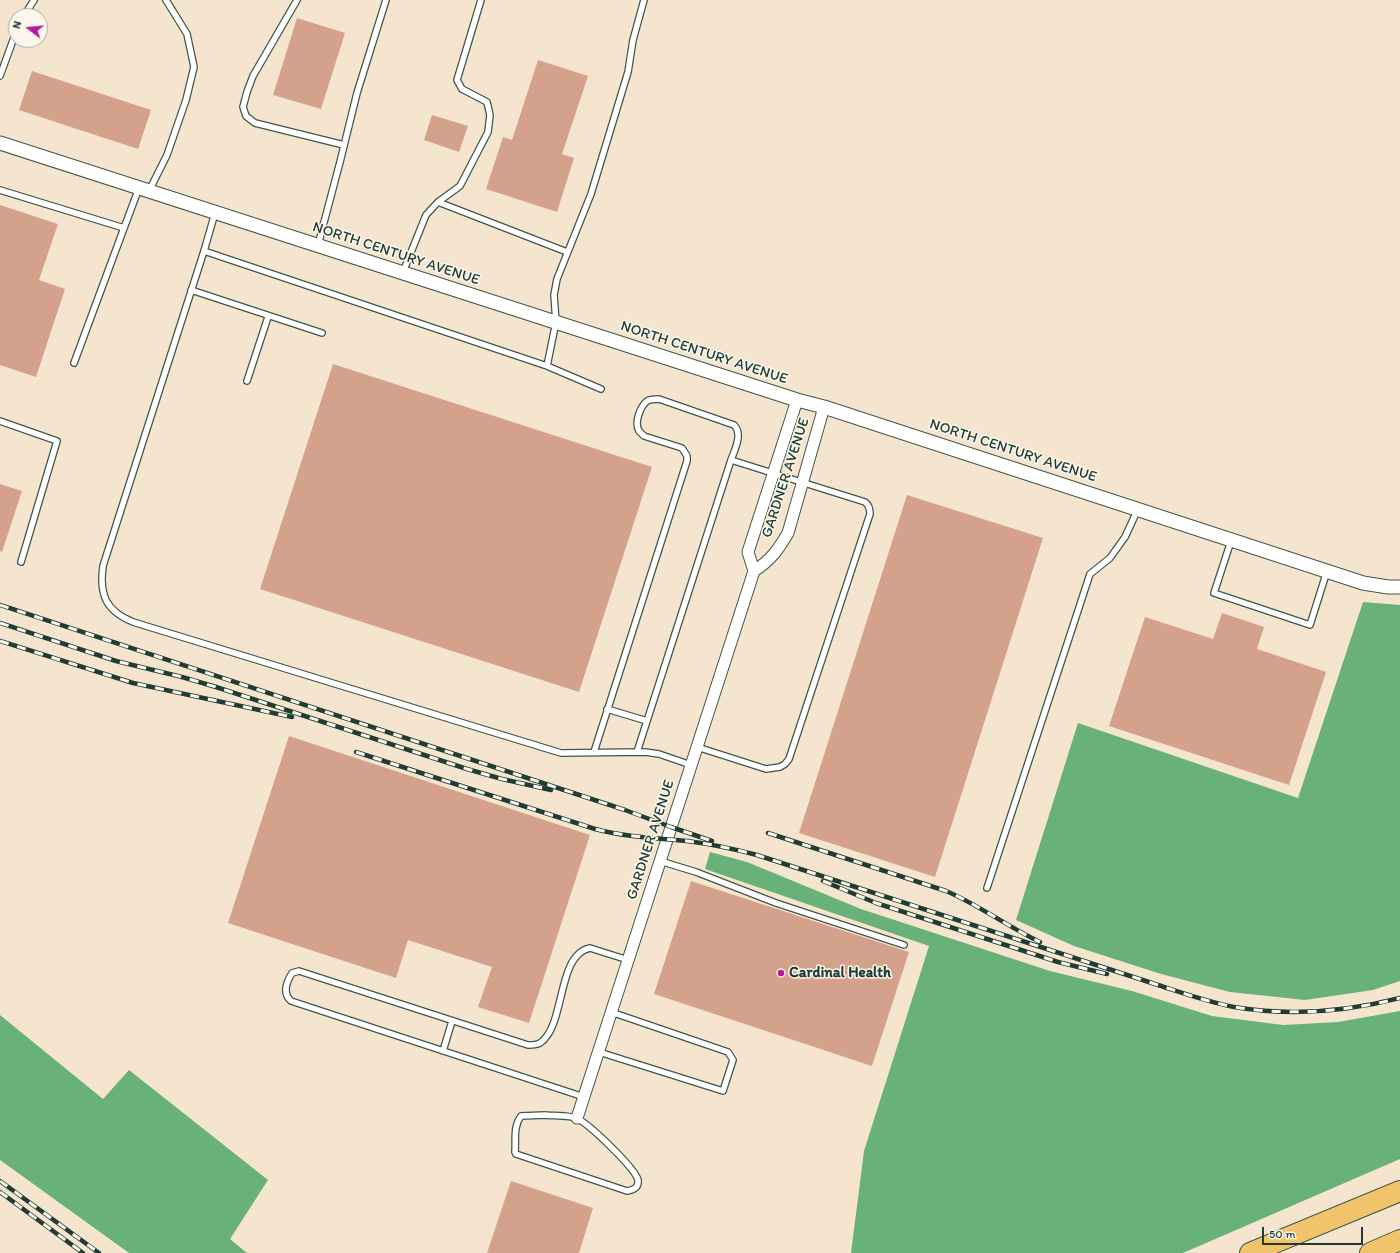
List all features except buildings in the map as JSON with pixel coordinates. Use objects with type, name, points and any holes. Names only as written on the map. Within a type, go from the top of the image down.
[{"type":"highway","points":[[1250,1253],[1400,1191]]},
{"type":"highway","points":[[1370,1253],[1400,1240]]},
{"type":"street","name":"NORTH CENTURY AVENUE","points":[[0,143],[797,400],[824,407],[1363,583],[1388,587],[1400,587]]},
{"type":"street","name":"GARDNER AVENUE","points":[[577,1118],[754,570],[748,552],[797,400]]},
{"type":"street","name":"GARDNER AVENUE","points":[[754,570],[766,564],[779,550],[788,533],[824,407]]},
{"type":"lane","points":[[74,363],[124,228],[144,190],[167,155],[186,100],[194,67],[187,34],[166,0]]},
{"type":"lane","points":[[297,0],[253,76],[243,107],[246,116],[255,123],[344,146]]},
{"type":"lane","points":[[318,246],[357,93],[386,0]]},
{"type":"lane","points":[[403,273],[426,215],[438,202],[460,186],[488,132],[490,115],[487,102],[462,89],[457,80],[481,0]]},
{"type":"lane","points":[[547,366],[556,322],[554,295],[557,279],[596,179],[628,72],[633,40],[644,0]]},
{"type":"lane","points":[[0,76],[10,48]]},
{"type":"lane","points":[[0,190],[124,228]]},
{"type":"lane","points":[[438,202],[567,252]]},
{"type":"lane","points":[[215,212],[204,251],[103,566],[101,580],[102,591],[107,603],[114,611],[133,622],[561,753],[637,752],[659,754],[691,765]]},
{"type":"lane","points":[[204,251],[547,366],[601,389]]},
{"type":"lane","points":[[191,290],[322,333]]},
{"type":"lane","points":[[248,381],[268,316]]},
{"type":"lane","points":[[594,752],[688,456],[686,451],[682,448],[644,436],[639,432],[637,426],[641,408],[647,401],[659,399],[734,426],[738,429],[739,435],[637,752]]},
{"type":"lane","points":[[0,421],[57,441],[21,562]]},
{"type":"lane","points":[[697,747],[766,769],[780,767],[785,764],[792,752],[870,514],[869,506],[865,502],[731,460]]},
{"type":"lane","points":[[987,888],[1090,574],[1110,558],[1124,537],[1138,509]]},
{"type":"lane","points":[[1232,540],[1214,593],[1310,625],[1327,571]]},
{"type":"lane","points":[[607,709],[647,721]]},
{"type":"lane","points":[[660,861],[904,945]]},
{"type":"lane","points":[[584,1097],[290,1001],[286,988],[292,973],[299,971],[528,1046],[539,1044],[550,1032],[570,964],[579,952],[590,948],[628,960]]},
{"type":"lane","points":[[598,1052],[723,1091],[725,1085],[732,1060],[728,1052],[611,1012]]},
{"type":"lane","points":[[443,1051],[452,1021]]},
{"type":"lane","points":[[545,1115],[577,1118],[609,1145],[635,1174],[638,1181],[637,1186],[633,1190],[627,1191],[516,1154],[515,1132],[517,1121],[521,1116],[545,1115]]},
{"type":"green space","points":[[1363,602],[1400,605],[1400,981],[1373,990],[1305,1000],[1230,992],[1161,974],[1074,946],[1016,920],[1078,723],[1298,798]]},
{"type":"green space","points":[[710,852],[747,862],[861,909],[1050,971],[1132,991],[1212,1016],[1283,1025],[1338,1022],[1400,1011],[1400,1159],[1183,1253],[851,1253],[864,1151],[929,946],[705,869]]},
{"type":"green space","points":[[0,1015],[103,1099],[129,1070],[268,1180],[230,1239],[247,1253],[129,1253],[0,1160]]},
{"type":"railway","points":[[0,605],[625,810],[712,841]]},
{"type":"railway","points":[[0,623],[116,661],[216,687],[467,769],[502,779],[551,790]]},
{"type":"railway","points":[[0,641],[133,683],[292,717]]},
{"type":"railway","points":[[356,752],[606,832],[629,836],[687,841],[757,855],[1224,1005],[1255,1010],[1296,1012],[1359,1007],[1400,998]]},
{"type":"railway","points":[[768,833],[946,891],[1040,942]]},
{"type":"railway","points":[[823,881],[876,903],[1058,962],[1107,974]]},
{"type":"railway","points":[[0,1181],[99,1253]]},
{"type":"railway","points":[[0,1192],[83,1253]]},
{"type":"place","name":"Cardinal Health","points":[[781,973]]}]
